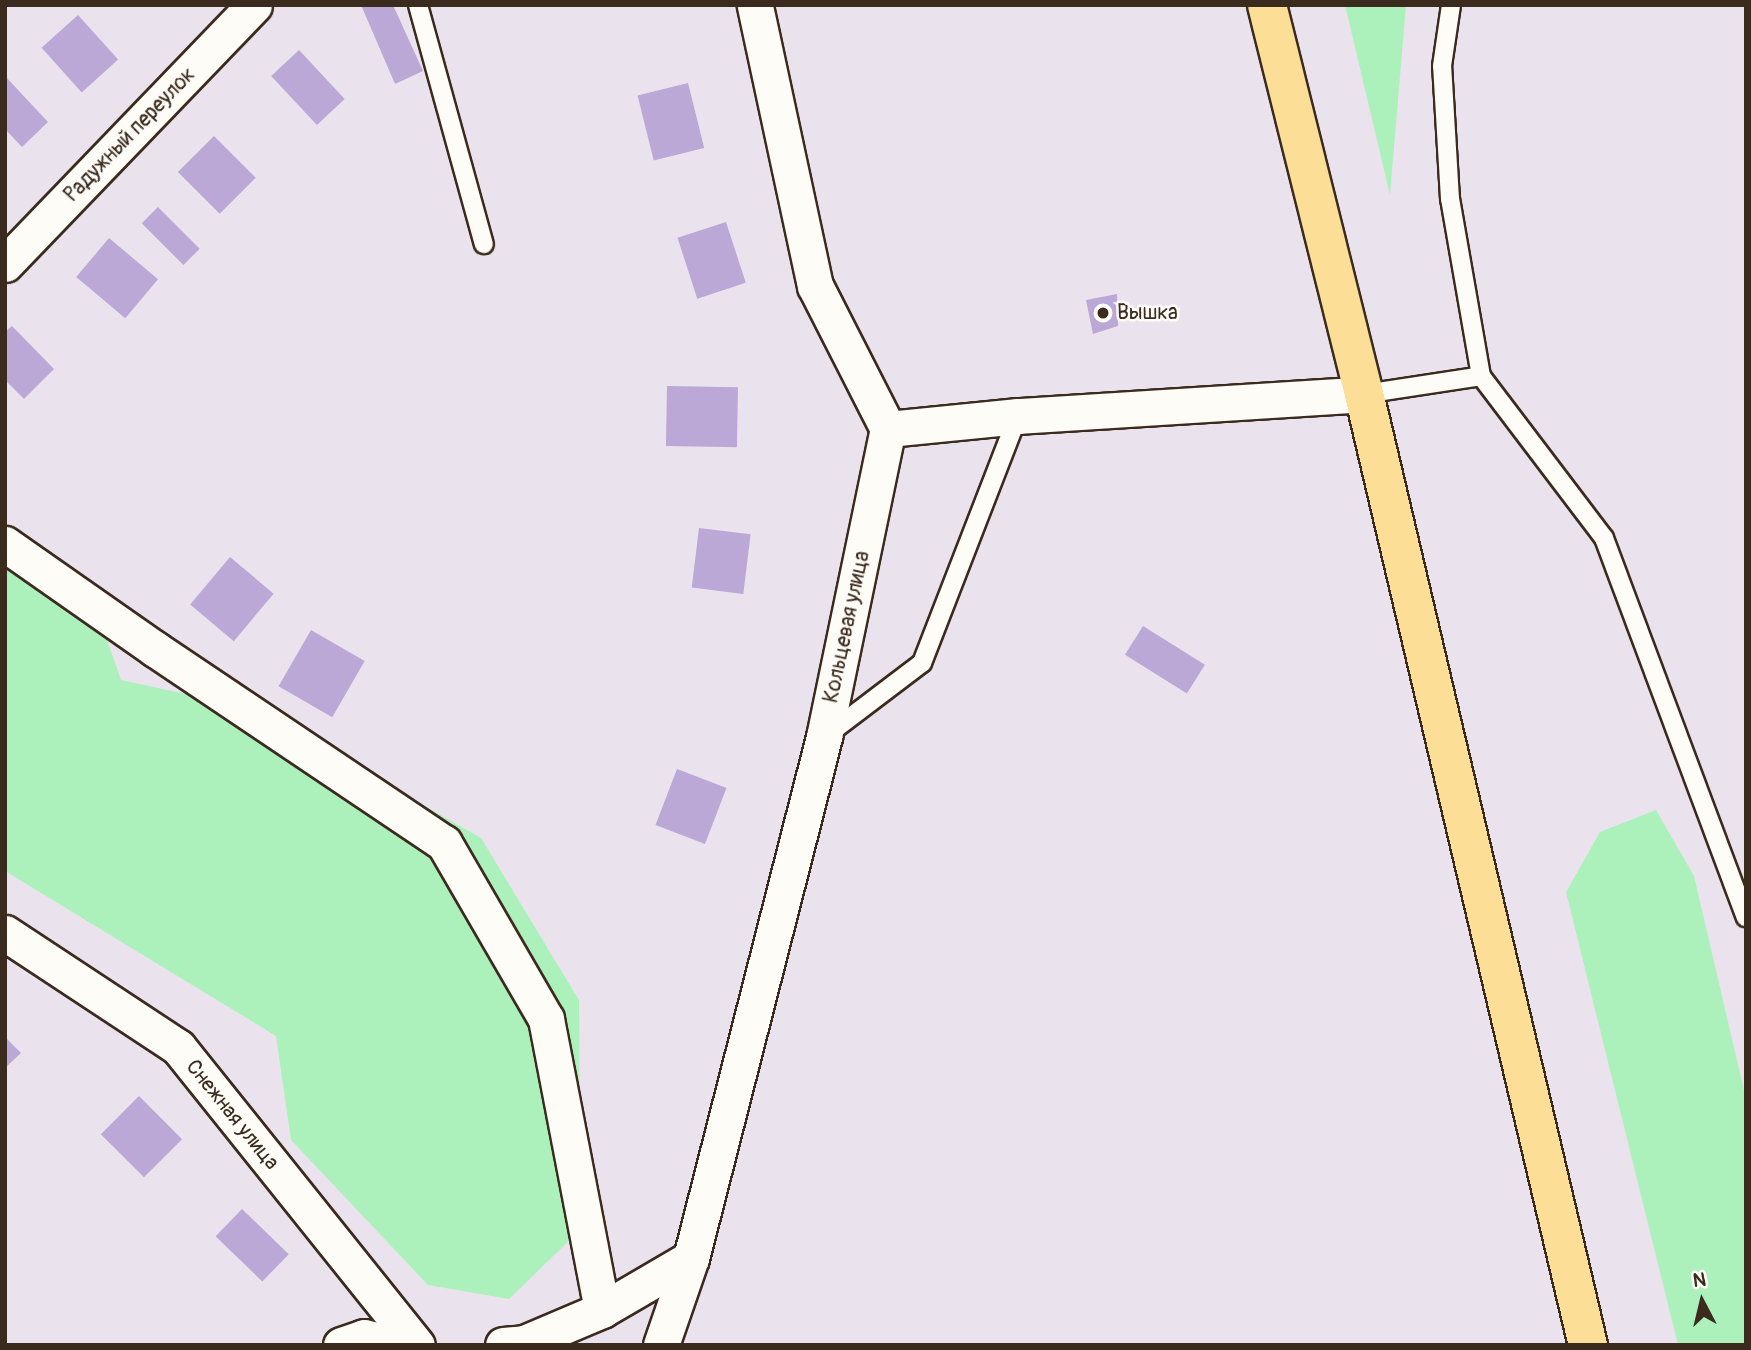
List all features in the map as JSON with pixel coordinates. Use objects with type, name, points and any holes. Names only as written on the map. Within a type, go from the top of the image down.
[{"type":"highway","points":[[1267,5],[1364,394],[1588,1345]]},
{"type":"street","name":"Радужный переулок","points":[[5,264],[254,5]]},
{"type":"street","points":[[755,5],[815,286],[888,429],[1018,416],[1364,394]]},
{"type":"street","name":"Кольцевая улица","points":[[661,1345],[691,1258],[824,737],[888,429]]},
{"type":"street","points":[[5,544],[155,649],[444,843],[547,1019],[602,1310]]},
{"type":"street","name":"Снежная улица","points":[[5,933],[178,1047],[417,1345]]},
{"type":"street","points":[[503,1345],[524,1343],[602,1310],[691,1258]]},
{"type":"street","points":[[341,1345],[364,1337],[393,1345]]},
{"type":"lane","points":[[418,5],[484,244]]},
{"type":"lane","points":[[1451,5],[1443,66],[1450,199],[1481,376],[1604,537],[1746,917]]},
{"type":"lane","points":[[1364,394],[1481,376]]},
{"type":"lane","points":[[824,737],[922,663],[1018,416]]},
{"type":"green space","points":[[1345,5],[1406,5],[1390,195]]},
{"type":"green space","points":[[5,540],[90,591],[121,680],[255,709],[481,838],[579,1000],[580,1230],[509,1299],[428,1285],[291,1140],[276,1036],[5,871]]},
{"type":"green space","points":[[1656,810],[1694,876],[1746,1099],[1746,1345],[1678,1345],[1566,892],[1600,832]]},
{"type":"building","points":[[361,5],[393,5],[423,71],[395,84]]},
{"type":"building","points":[[78,15],[118,60],[82,92],[42,48]]},
{"type":"building","points":[[299,50],[345,99],[317,125],[271,76]]},
{"type":"building","points":[[5,76],[48,122],[22,147],[5,129]]},
{"type":"building","points":[[688,83],[704,148],[654,161],[638,96]]},
{"type":"building","points":[[214,136],[256,178],[220,214],[178,172]]},
{"type":"building","points":[[158,207],[200,249],[183,265],[142,223]]},
{"type":"building","points":[[726,222],[746,283],[697,299],[677,238]]},
{"type":"building","points":[[109,238],[158,279],[125,318],[76,277]]},
{"type":"building","name":"Вышка","points":[[1117,294],[1118,326],[1093,334],[1086,300]]},
{"type":"building","points":[[12,326],[54,369],[24,399],[5,380],[5,332]]},
{"type":"building","points":[[667,386],[738,387],[737,447],[666,446]]},
{"type":"building","points":[[699,528],[751,534],[743,594],[692,588]]},
{"type":"building","points":[[230,557],[274,594],[234,641],[190,604]]},
{"type":"building","points":[[1143,626],[1205,665],[1187,694],[1125,655]]},
{"type":"building","points":[[311,630],[365,661],[332,717],[278,686]]},
{"type":"building","points":[[677,769],[726,788],[705,844],[655,825]]},
{"type":"building","points":[[5,1037],[21,1053],[5,1068]]},
{"type":"building","points":[[139,1096],[182,1139],[144,1177],[101,1134]]},
{"type":"building","points":[[242,1209],[289,1254],[262,1281],[216,1236]]},
{"type":"place","name":"Вышка","points":[[1103,313]]}]
